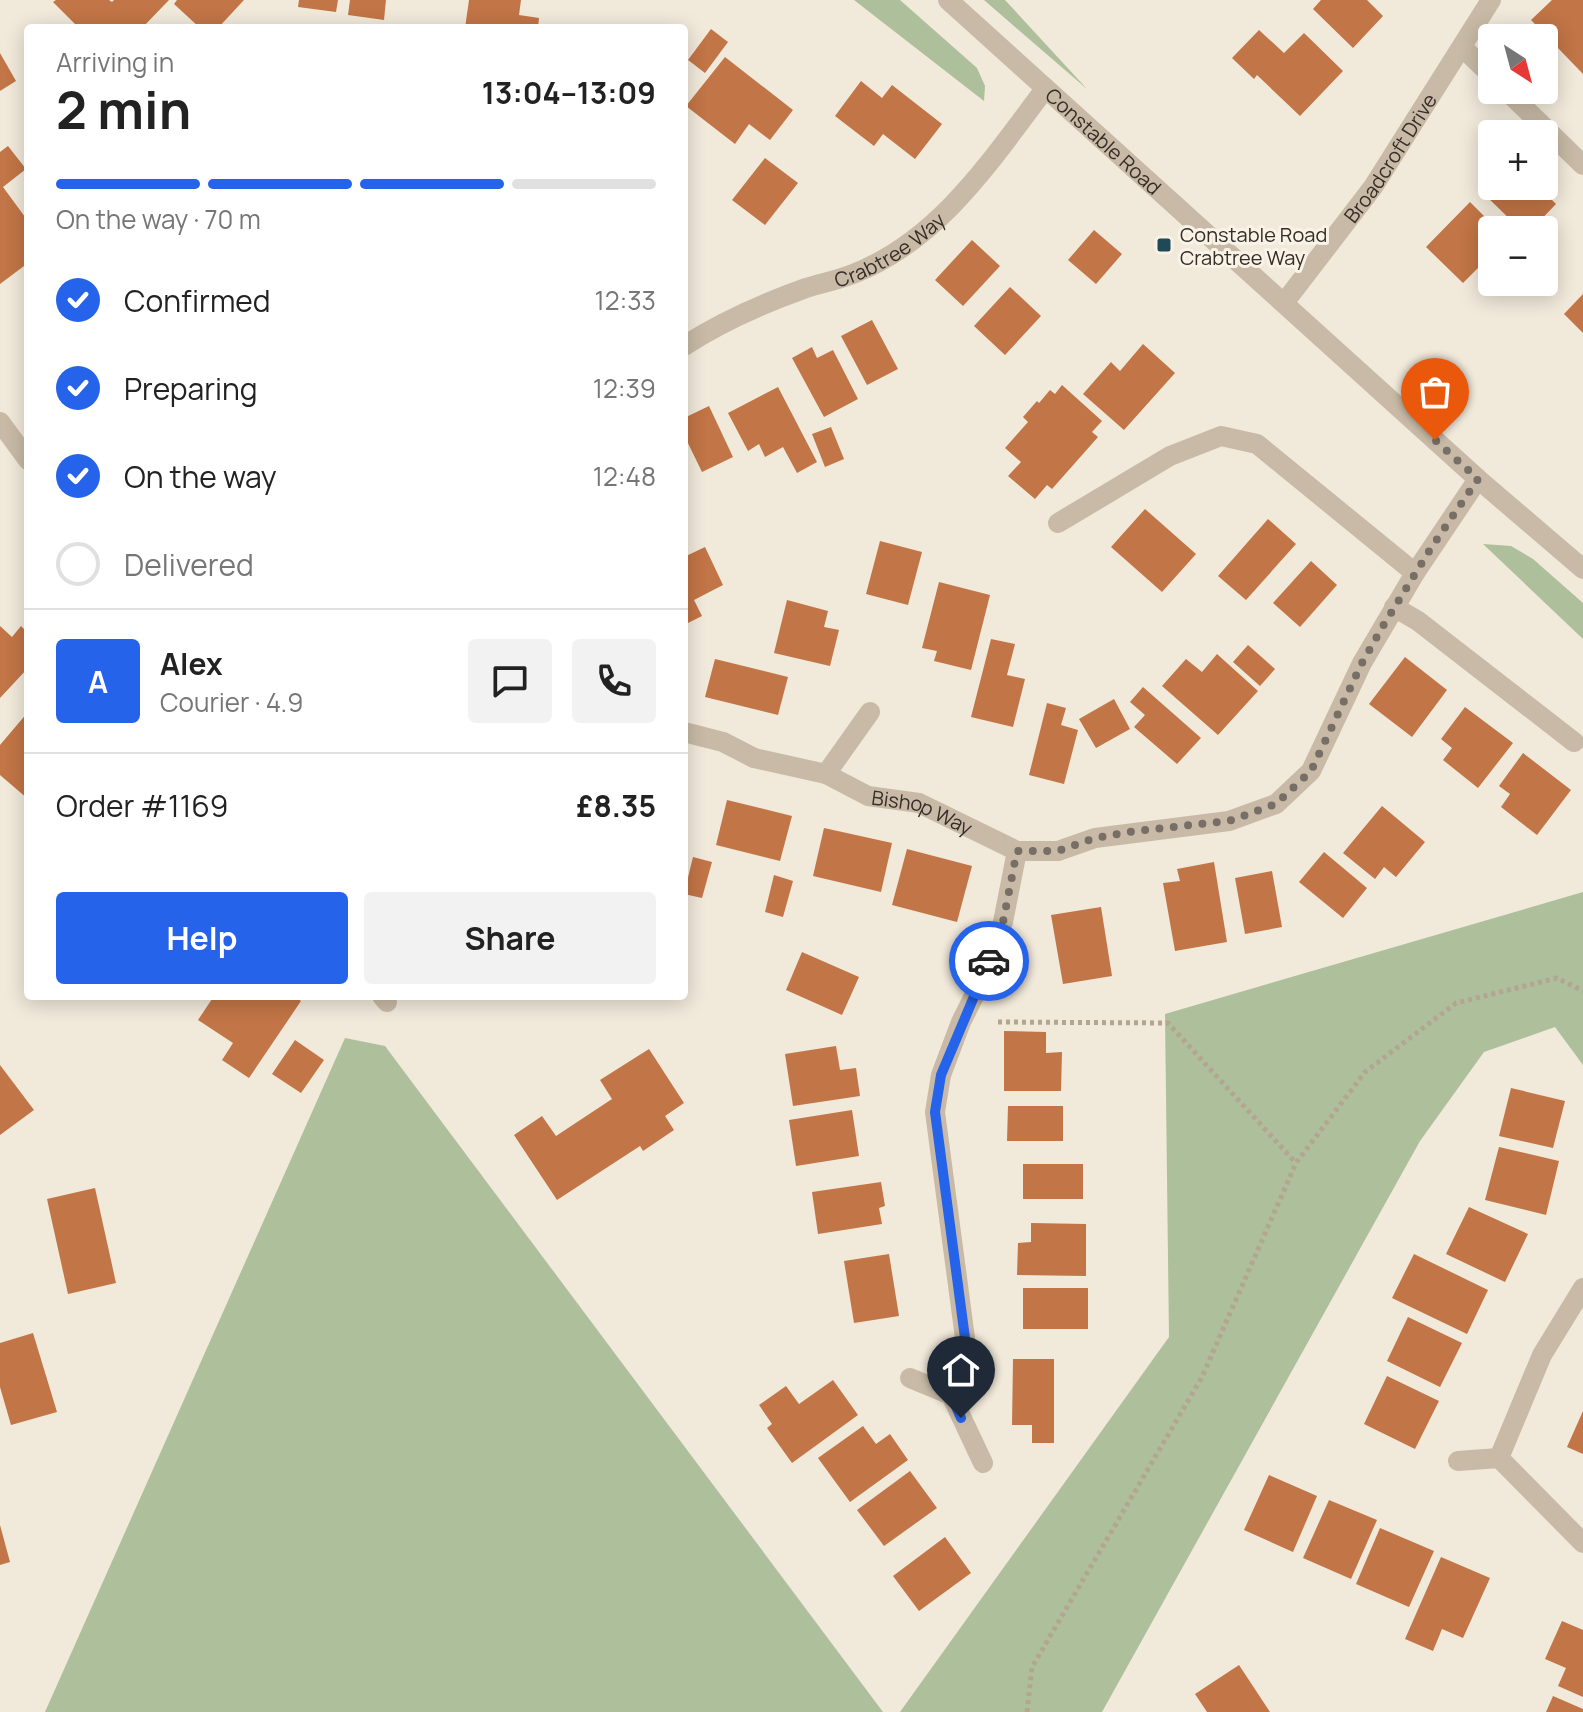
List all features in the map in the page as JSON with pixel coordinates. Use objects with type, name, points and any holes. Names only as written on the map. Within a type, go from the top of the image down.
[{"type":"street","name":"Constable Road","points":[[948,0],[1478,479],[1583,569]]},
{"type":"street","name":"Broadcroft Drive","points":[[1284,303],[1373,187],[1491,0]]},
{"type":"street","points":[[1462,47],[1478,62]]},
{"type":"street","name":"Crabtree Way","points":[[688,343],[711,329],[806,288],[854,274],[901,249],[942,218],[983,171],[1045,89]]},
{"type":"street","points":[[1520,104],[1583,165]]},
{"type":"street","points":[[0,422],[24,455]]},
{"type":"street","points":[[1058,523],[1170,456],[1221,436],[1257,444],[1415,573]]},
{"type":"street","name":"Bishop Way","points":[[688,733],[723,742],[754,758],[826,774],[868,796],[919,803],[1017,851],[1058,851],[1095,838],[1229,821],[1276,804],[1311,771],[1362,663],[1394,607],[1478,479]]},
{"type":"street","points":[[1394,607],[1418,621],[1574,742]]},
{"type":"street","points":[[826,774],[870,712]]},
{"type":"street","points":[[983,1463],[951,1395],[965,1338],[935,1112],[941,1075],[961,1022],[984,976],[1003,922],[1017,851]]},
{"type":"street","points":[[1499,1458],[1542,1355],[1583,1288]]},
{"type":"street","points":[[910,1378],[951,1395]]},
{"type":"street","points":[[1458,1461],[1499,1458],[1583,1543]]},
{"type":"path","points":[[1027,1712],[1032,1667],[1202,1377],[1296,1163],[1365,1072],[1456,1003],[1557,978],[1583,991]]},
{"type":"path","points":[[961,1022],[1168,1023],[1296,1163]]},
{"type":"green space","points":[[854,0],[900,0],[977,68],[985,86],[984,101]]},
{"type":"green space","points":[[984,0],[1005,0],[1087,89]]},
{"type":"green space","points":[[1483,544],[1511,546],[1533,559],[1583,603],[1583,639]]},
{"type":"green space","points":[[1583,892],[1583,1065],[1555,1027],[1484,1052],[1420,1141],[1102,1712],[900,1712],[1169,1337],[1165,1014]]},
{"type":"green space","points":[[345,1038],[385,1046],[883,1712],[45,1712]]},
{"type":"building","points":[[169,0],[146,24],[75,24],[53,2]]},
{"type":"building","points":[[177,0],[244,0],[222,24],[196,24],[174,4]]},
{"type":"building","points":[[299,0],[338,0],[336,12],[298,7]]},
{"type":"building","points":[[350,0],[386,0],[384,20],[348,15]]},
{"type":"building","points":[[469,0],[521,0],[519,15],[539,18],[538,24],[466,24]]},
{"type":"building","points":[[1321,0],[1367,0],[1383,16],[1353,48],[1313,9]]},
{"type":"building","points":[[1552,0],[1583,0],[1583,74],[1558,48],[1558,24],[1535,24],[1531,20]]},
{"type":"building","points":[[711,29],[728,42],[705,73],[688,60]]},
{"type":"building","points":[[1259,30],[1284,53],[1304,33],[1343,71],[1300,116],[1257,75],[1254,79],[1232,58]]},
{"type":"building","points":[[0,53],[16,81],[0,91]]},
{"type":"building","points":[[725,57],[793,110],[770,140],[749,124],[735,144],[688,108],[688,103]]},
{"type":"building","points":[[861,81],[882,98],[892,85],[942,124],[915,159],[883,134],[874,146],[835,116]]},
{"type":"building","points":[[8,146],[24,166],[24,171],[3,187],[24,216],[24,266],[0,284],[0,152]]},
{"type":"building","points":[[765,158],[798,183],[765,225],[732,200]]},
{"type":"building","points":[[1490,200],[1552,200],[1556,204],[1544,216],[1507,216]]},
{"type":"building","points":[[1470,202],[1484,216],[1478,216],[1478,268],[1463,283],[1426,247]]},
{"type":"building","points":[[1094,230],[1122,254],[1096,284],[1068,260]]},
{"type":"building","points":[[972,240],[1000,266],[963,306],[935,280]]},
{"type":"building","points":[[1010,287],[1041,316],[1005,355],[974,326]]},
{"type":"building","points":[[1583,294],[1583,333],[1564,314]]},
{"type":"building","points":[[872,320],[898,369],[867,385],[841,336]]},
{"type":"building","points":[[1143,344],[1175,373],[1124,430],[1083,394],[1111,362],[1120,371]]},
{"type":"building","points":[[812,347],[817,358],[833,350],[858,399],[824,417],[792,358]]},
{"type":"building","points":[[1062,385],[1102,421],[1092,432],[1098,437],[1052,489],[1047,485],[1035,499],[1008,476],[1021,462],[1005,448],[1028,422],[1023,417],[1037,401],[1039,403],[1050,390],[1055,394]]},
{"type":"building","points":[[778,387],[817,462],[797,473],[783,447],[765,457],[759,444],[748,451],[728,413]]},
{"type":"building","points":[[709,406],[733,457],[702,472],[688,443],[688,416]]},
{"type":"building","points":[[831,427],[844,459],[825,467],[812,434]]},
{"type":"building","points":[[1145,509],[1196,554],[1162,592],[1111,547]]},
{"type":"building","points":[[1268,519],[1296,544],[1246,600],[1218,576]]},
{"type":"building","points":[[880,541],[922,552],[908,605],[866,594]]},
{"type":"building","points":[[705,547],[723,585],[694,600],[702,616],[688,623],[688,555]]},
{"type":"building","points":[[1311,561],[1337,585],[1300,627],[1273,603]]},
{"type":"building","points":[[939,582],[990,595],[971,670],[934,661],[937,651],[922,648]]},
{"type":"building","points":[[787,600],[828,611],[824,627],[839,630],[830,666],[774,653]]},
{"type":"building","points":[[0,626],[12,637],[21,626],[24,629],[24,672],[0,698]]},
{"type":"building","points":[[991,639],[1015,644],[1007,675],[1025,679],[1013,727],[971,717]]},
{"type":"building","points":[[1248,645],[1275,669],[1260,686],[1233,662]]},
{"type":"building","points":[[1217,654],[1258,691],[1218,735],[1162,686],[1186,659],[1202,672]]},
{"type":"building","points":[[1405,657],[1447,690],[1412,737],[1369,704]]},
{"type":"building","points":[[715,659],[788,677],[778,715],[705,697]]},
{"type":"building","points":[[1143,687],[1201,738],[1177,764],[1134,727],[1145,715],[1130,702]]},
{"type":"building","points":[[1114,699],[1130,729],[1096,748],[1079,719]]},
{"type":"building","points":[[1047,703],[1066,708],[1061,725],[1078,730],[1064,784],[1029,775]]},
{"type":"building","points":[[1465,707],[1513,743],[1478,788],[1443,760],[1452,748],[1441,739]]},
{"type":"building","points":[[24,717],[24,796],[0,775],[0,745]]},
{"type":"building","points":[[1523,753],[1571,790],[1537,835],[1501,807],[1510,794],[1499,786]]},
{"type":"building","points":[[727,800],[792,816],[780,861],[716,845]]},
{"type":"building","points":[[1382,806],[1425,842],[1396,877],[1384,867],[1375,879],[1343,853]]},
{"type":"building","points":[[824,828],[892,843],[881,892],[813,876]]},
{"type":"building","points":[[907,849],[972,866],[957,922],[892,905]]},
{"type":"building","points":[[1324,852],[1367,888],[1343,918],[1299,882]]},
{"type":"building","points":[[693,857],[712,862],[702,898],[688,895]]},
{"type":"building","points":[[1214,862],[1227,942],[1175,951],[1163,883],[1180,881],[1177,869]]},
{"type":"building","points":[[1272,871],[1282,927],[1245,934],[1235,878]]},
{"type":"building","points":[[774,875],[793,881],[783,917],[765,912]]},
{"type":"building","points":[[1101,907],[1112,976],[1063,984],[1051,915]]},
{"type":"building","points":[[802,952],[859,977],[842,1015],[786,990]]},
{"type":"building","points":[[211,1000],[301,1001],[249,1078],[222,1060],[233,1043],[198,1020]]},
{"type":"building","points":[[1004,1031],[1046,1032],[1046,1053],[1062,1052],[1061,1091],[1004,1091]]},
{"type":"building","points":[[295,1040],[324,1060],[301,1093],[272,1074]]},
{"type":"building","points":[[836,1046],[840,1070],[856,1068],[860,1096],[793,1106],[785,1054]]},
{"type":"building","points":[[649,1049],[684,1103],[665,1116],[674,1130],[643,1151],[640,1146],[557,1200],[514,1135],[542,1116],[556,1136],[612,1099],[600,1080]]},
{"type":"building","points":[[0,1065],[34,1110],[0,1135]]},
{"type":"building","points":[[1511,1088],[1565,1101],[1553,1148],[1499,1136]]},
{"type":"building","points":[[1008,1106],[1063,1106],[1063,1141],[1007,1141]]},
{"type":"building","points":[[852,1110],[859,1156],[796,1166],[789,1120]]},
{"type":"building","points":[[1499,1147],[1559,1161],[1546,1215],[1485,1200]]},
{"type":"building","points":[[1023,1164],[1083,1164],[1083,1199],[1023,1199]]},
{"type":"building","points":[[881,1182],[885,1206],[879,1208],[882,1224],[818,1234],[812,1192]]},
{"type":"building","points":[[95,1188],[116,1283],[68,1294],[47,1199]]},
{"type":"building","points":[[1469,1207],[1528,1234],[1505,1282],[1446,1254]]},
{"type":"building","points":[[1031,1223],[1086,1224],[1086,1276],[1017,1275],[1018,1243],[1031,1242]]},
{"type":"building","points":[[889,1254],[899,1316],[854,1323],[844,1261]]},
{"type":"building","points":[[1414,1254],[1488,1290],[1467,1334],[1392,1298]]},
{"type":"building","points":[[1023,1288],[1088,1288],[1088,1329],[1023,1329]]},
{"type":"building","points":[[1408,1317],[1462,1343],[1440,1387],[1387,1361]]},
{"type":"building","points":[[33,1333],[57,1412],[11,1425],[0,1387],[0,1343]]},
{"type":"building","points":[[1013,1359],[1054,1359],[1054,1443],[1032,1443],[1032,1425],[1012,1425]]},
{"type":"building","points":[[1387,1376],[1439,1401],[1415,1449],[1364,1424]]},
{"type":"building","points":[[833,1380],[858,1415],[792,1463],[767,1428],[772,1424],[759,1405],[786,1386],[799,1404]]},
{"type":"building","points":[[1583,1411],[1583,1454],[1567,1447]]},
{"type":"building","points":[[863,1426],[876,1444],[890,1434],[908,1460],[850,1502],[818,1458]]},
{"type":"building","points":[[910,1471],[937,1508],[884,1546],[857,1510]]},
{"type":"building","points":[[1269,1475],[1317,1496],[1293,1552],[1244,1530]]},
{"type":"building","points":[[1329,1500],[1377,1520],[1351,1579],[1303,1558]]},
{"type":"building","points":[[0,1525],[10,1562],[0,1565]]},
{"type":"building","points":[[1380,1528],[1434,1551],[1409,1607],[1356,1584]]},
{"type":"building","points":[[945,1537],[971,1573],[919,1611],[893,1576]]},
{"type":"building","points":[[1441,1557],[1490,1578],[1463,1638],[1442,1629],[1433,1651],[1405,1639]]},
{"type":"building","points":[[1562,1621],[1583,1630],[1583,1697],[1558,1686],[1566,1668],[1545,1659]]},
{"type":"building","points":[[1239,1665],[1270,1712],[1207,1712],[1195,1694]]},
{"type":"building","points":[[1553,1696],[1583,1709],[1583,1712],[1546,1712]]},
{"type":"way so far","points":[[989,961],[1003,922],[1017,851],[1058,851],[1095,838],[1229,821],[1276,804],[1311,771],[1383,626],[1478,479],[1435,440]]},
{"type":"place","name":"Constable Road Crabtree Way","points":[[1164,245]]},
{"type":"route","points":[[961,1418],[951,1395],[965,1338],[935,1112],[941,1075],[989,961]]}]
